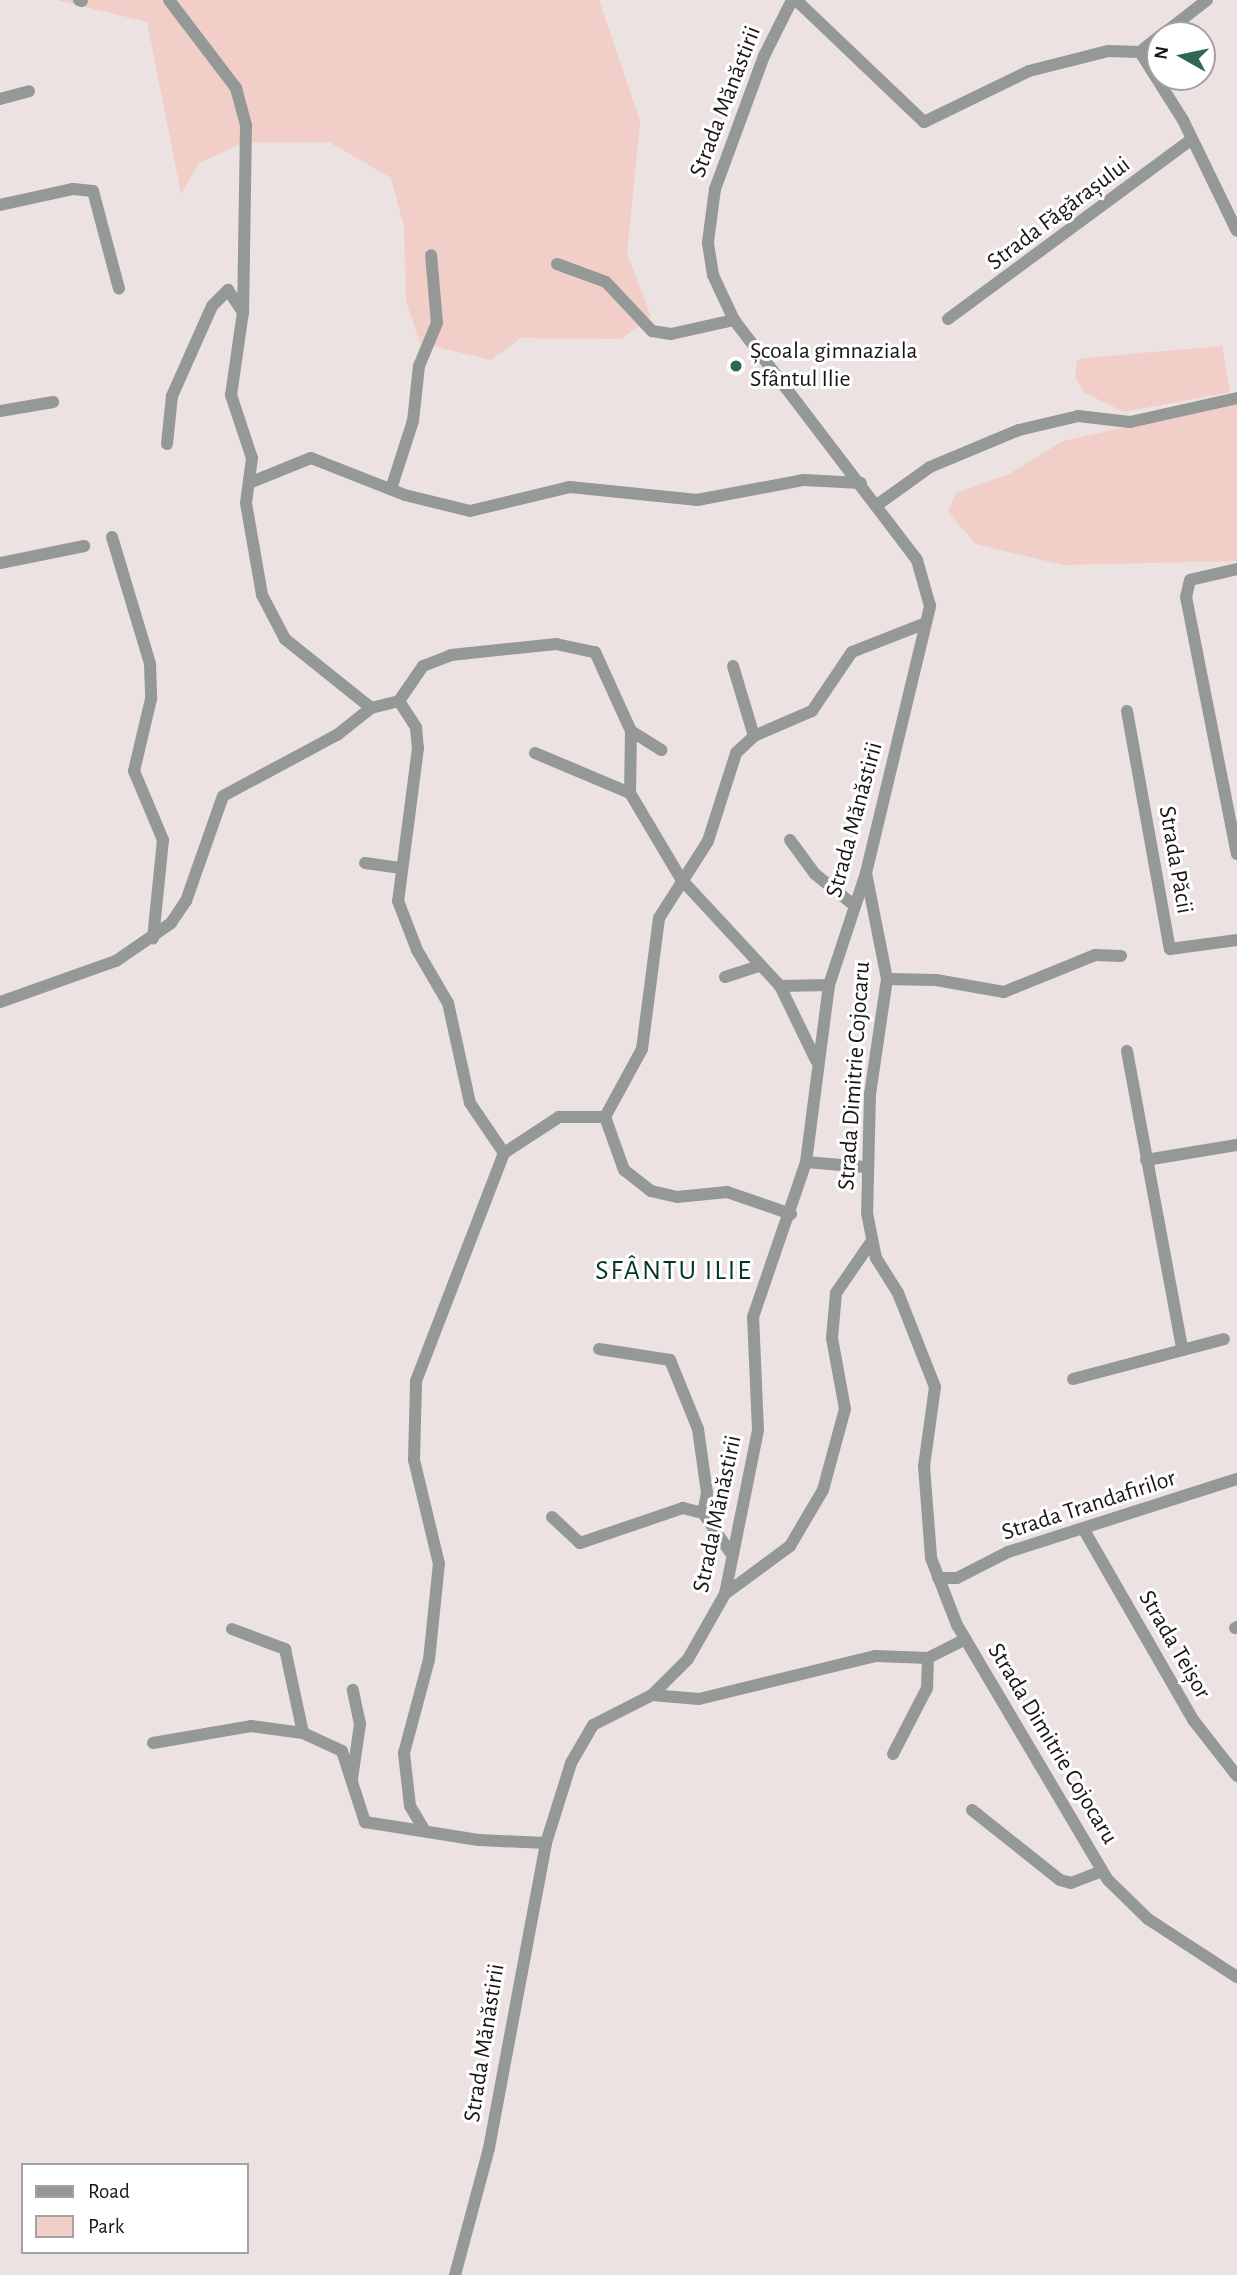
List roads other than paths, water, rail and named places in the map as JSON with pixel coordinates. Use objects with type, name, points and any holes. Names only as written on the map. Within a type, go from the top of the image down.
[{"type":"street","points":[[169,0],[236,88],[246,126],[243,312],[231,395],[252,458],[246,503],[268,611],[285,639],[371,708]]},
{"type":"street","points":[[794,0],[924,122],[1029,71],[1108,51],[1140,52],[1146,47]]},
{"type":"street","name":"Strada Mănăstirii","points":[[455,2275],[489,2148],[546,1843],[570,1763],[593,1725],[652,1695],[696,1650],[725,1594],[730,1552],[748,1497],[758,1430],[753,1317],[791,1214],[806,1163],[829,985],[866,873],[926,623],[924,573],[861,483],[734,320],[710,263],[711,206],[764,57],[794,0]]},
{"type":"street","points":[[1180,21],[1207,0]]},
{"type":"street","points":[[1140,52],[1192,139],[1235,224]]},
{"type":"street","points":[[0,99],[29,91]]},
{"type":"street","name":"Strada Făgărașului","points":[[948,319],[1192,139]]},
{"type":"street","points":[[0,205],[74,189],[93,191],[119,289]]},
{"type":"street","points":[[391,489],[413,421],[419,366],[438,323],[431,255]]},
{"type":"street","points":[[557,264],[606,282],[652,331],[671,334],[734,320]]},
{"type":"street","points":[[167,444],[172,396],[212,306],[228,290],[243,312]]},
{"type":"street","points":[[877,505],[930,467],[1019,430],[1077,416],[1130,422],[1237,398]]},
{"type":"street","points":[[0,411],[52,402]]},
{"type":"street","points":[[249,483],[311,458],[391,489],[470,511],[570,487],[697,500],[804,480],[861,483]]},
{"type":"street","points":[[112,537],[150,664],[151,699],[134,771],[163,840],[153,938]]},
{"type":"street","points":[[0,563],[84,546]]},
{"type":"street","points":[[1237,569],[1190,580],[1186,597],[1237,854]]},
{"type":"street","points":[[791,1214],[727,1192],[677,1197],[651,1191],[624,1170],[605,1117],[642,1049],[653,938],[667,897],[708,841],[730,764],[754,736],[811,711],[852,652],[926,623]]},
{"type":"street","points":[[0,1002],[116,961],[153,938],[182,911],[223,796],[337,735],[371,708],[399,701],[414,676],[434,660],[578,644],[603,662],[631,731],[630,793],[681,878],[780,986],[817,1064]]},
{"type":"street","points":[[733,666],[754,736]]},
{"type":"street","points":[[399,701],[416,727],[400,868],[402,918],[448,1003],[471,1103],[504,1153]]},
{"type":"street","name":"Strada Păcii","points":[[1127,710],[1170,949],[1237,940]]},
{"type":"street","points":[[631,731],[662,750]]},
{"type":"street","points":[[535,753],[630,793]]},
{"type":"street","points":[[790,840],[815,874],[855,906]]},
{"type":"street","points":[[365,863],[400,868]]},
{"type":"street","name":"Strada Dimitrie Cojocaru","points":[[866,873],[887,979],[865,1167],[871,1242],[935,1387],[923,1509],[938,1578],[966,1639],[1102,1871],[1148,1919],[1237,1977]]},
{"type":"street","points":[[887,979],[936,980],[1003,992],[1095,955],[1121,956]]},
{"type":"street","points":[[725,977],[759,966]]},
{"type":"street","points":[[780,986],[829,985]]},
{"type":"street","points":[[1127,1051],[1182,1348]]},
{"type":"street","points":[[425,1831],[411,1806],[404,1753],[429,1660],[439,1564],[414,1460],[414,1393],[504,1153],[559,1117],[605,1117]]},
{"type":"street","points":[[1146,1160],[1237,1145]]},
{"type":"street","points":[[806,1163],[865,1167]]},
{"type":"street","points":[[725,1594],[790,1546],[827,1480],[845,1409],[832,1338],[835,1302],[845,1275],[871,1242]]},
{"type":"street","points":[[1073,1378],[1224,1339]]},
{"type":"street","points":[[599,1349],[670,1360],[698,1429],[707,1493],[703,1513]]},
{"type":"street","name":"Strada Trandafirilor","points":[[944,1594],[957,1578],[1009,1552],[1237,1479]]},
{"type":"street","points":[[552,1517],[580,1543],[651,1514],[683,1508],[703,1513],[730,1552]]},
{"type":"street","name":"Strada Teișor","points":[[1084,1530],[1194,1721],[1237,1776]]},
{"type":"street","name":"Strada Trandafirilor","points":[[938,1578],[957,1578]]},
{"type":"street","points":[[232,1629],[285,1649],[303,1733]]},
{"type":"street","name":"Strada Dimitrie Cojocaru","points":[[928,1658],[966,1639]]},
{"type":"street","points":[[652,1695],[699,1699],[876,1656],[928,1658],[927,1688],[893,1754]]},
{"type":"street","points":[[351,1782],[360,1724],[353,1690]]},
{"type":"street","points":[[153,1744],[251,1726],[303,1733],[336,1743],[365,1822],[546,1843]]},
{"type":"street","name":"Strada Dimitrie Cojocaru","points":[[972,1810],[1060,1880],[1072,1882],[1102,1871]]},
{"type":"place","name":"Școala gimnaziala Sfântul Ilie","points":[[736,366]]},
{"type":"district","name":"SFÂNTU ILIE","points":[[674,1271]]}]
